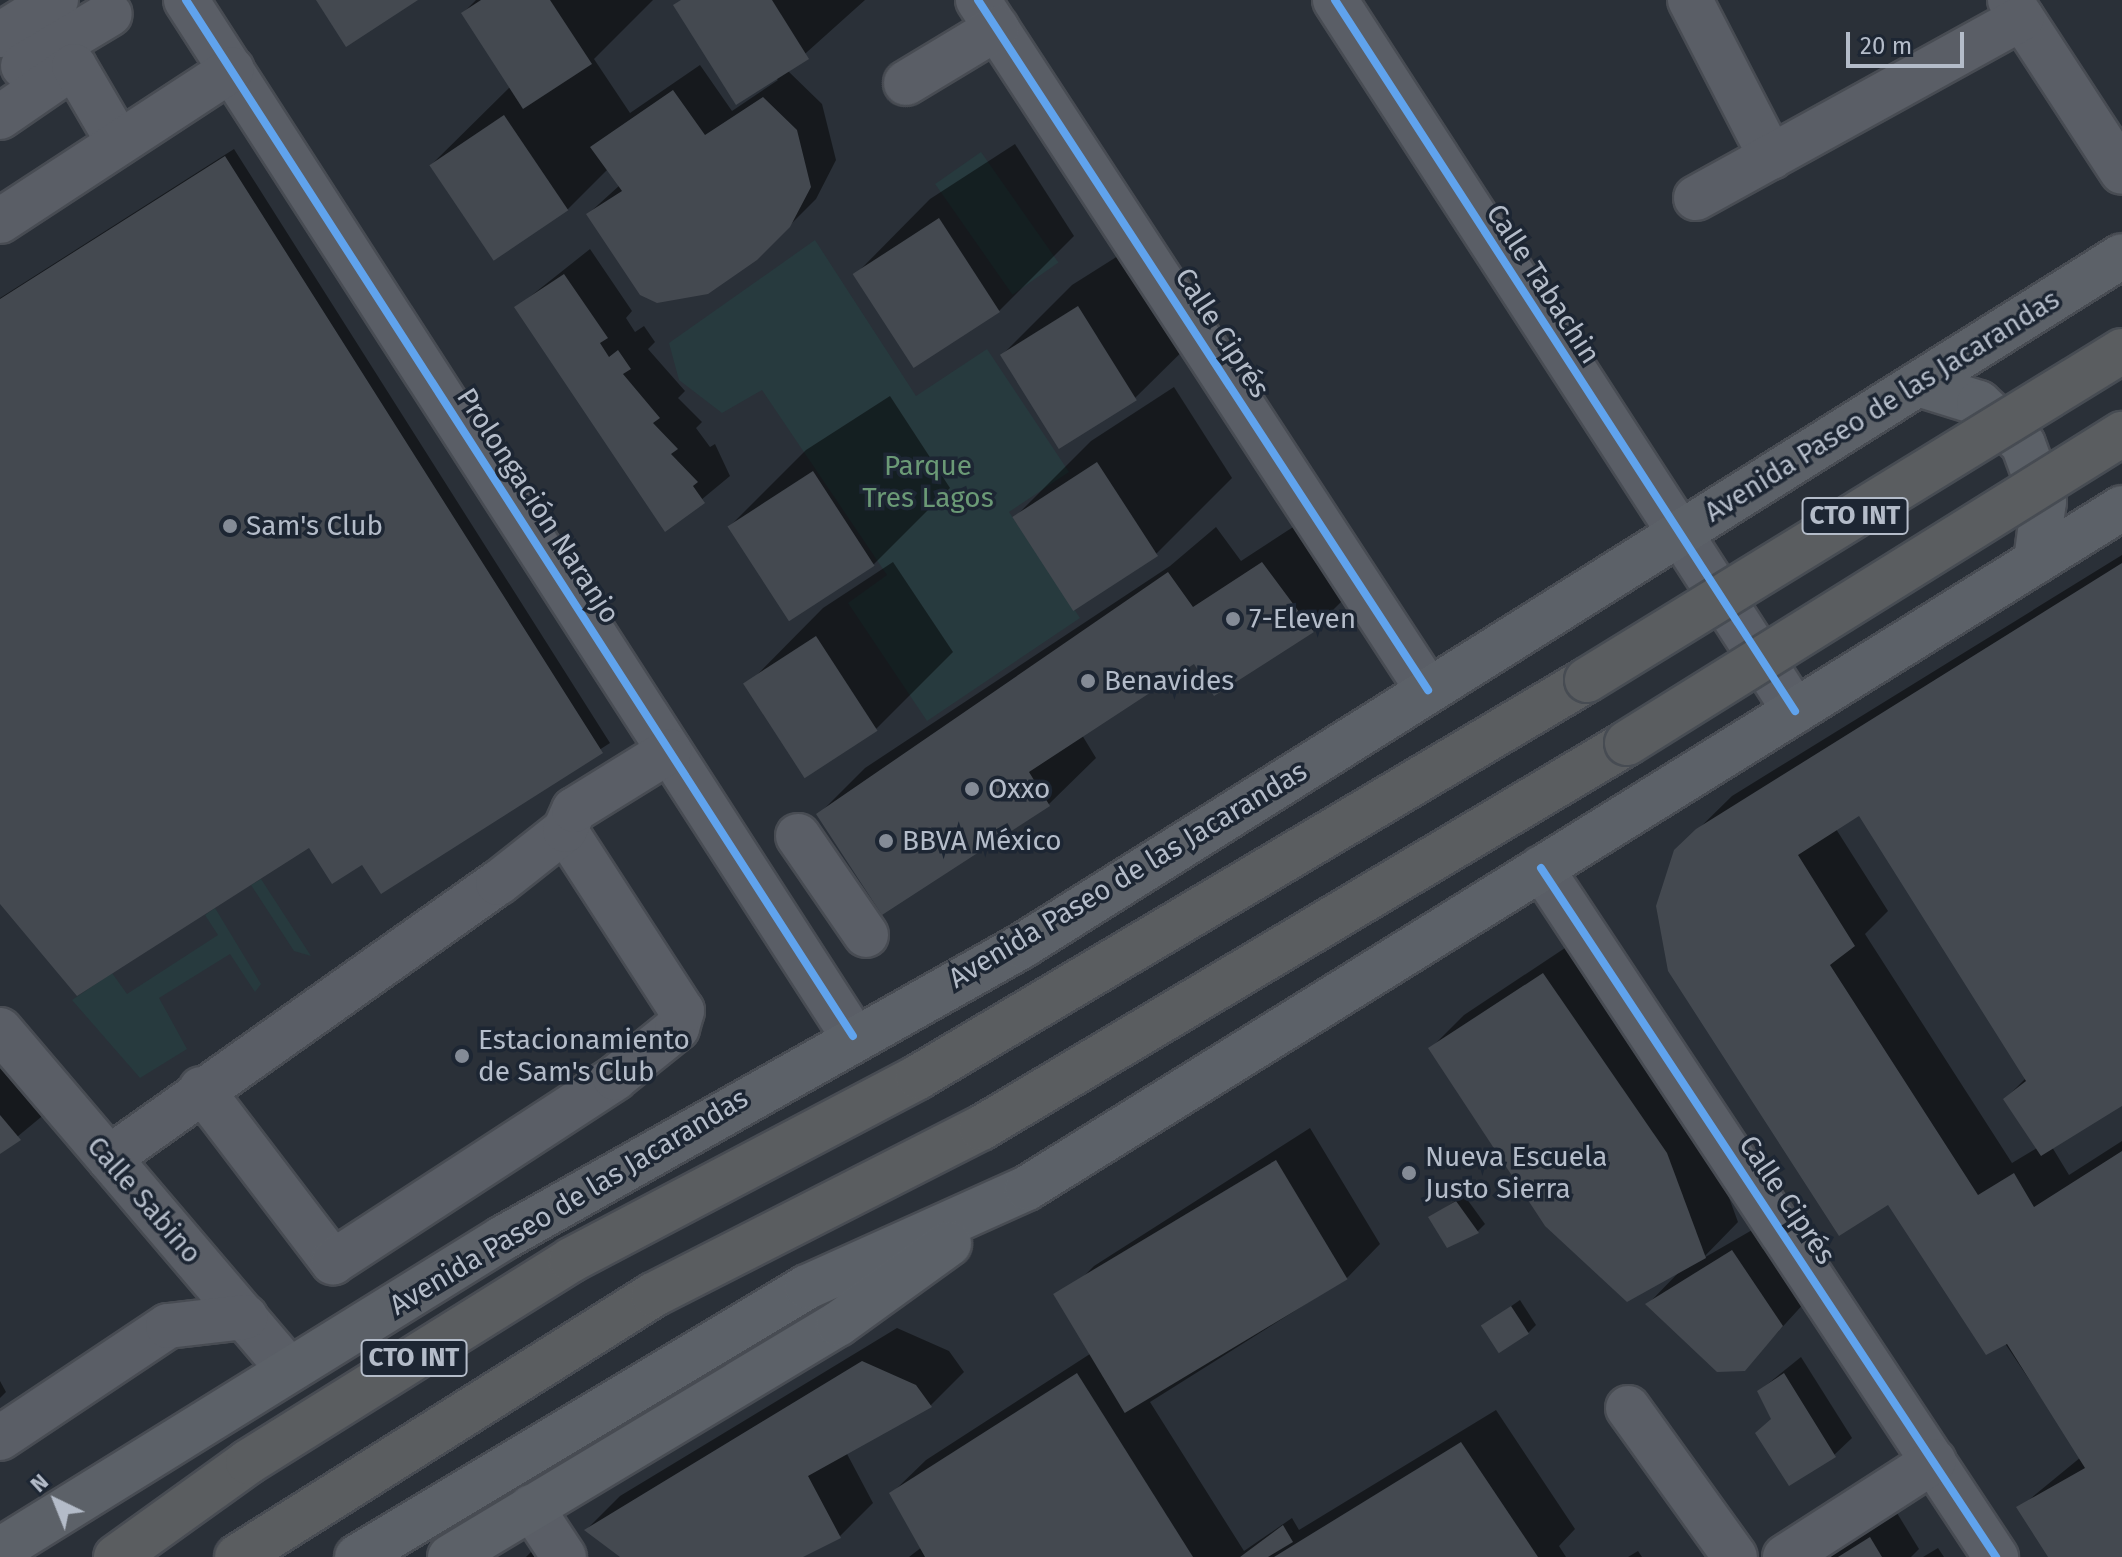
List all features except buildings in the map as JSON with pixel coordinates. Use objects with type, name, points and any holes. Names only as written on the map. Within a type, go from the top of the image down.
[{"type":"highway","name":"CTO INT","points":[[117,1556],[237,1469],[571,1260],[944,1062],[1587,680],[2122,351]]},
{"type":"highway","name":"CTO INT","points":[[237,1557],[653,1295],[995,1120],[1627,743],[2122,434]]},
{"type":"main road","name":"Avenida Paseo de las Jacarandas","points":[[0,1550],[289,1369],[853,1036],[1022,946],[2122,256]]},
{"type":"main road","points":[[1918,384],[1979,403],[2023,444],[2044,501],[2036,561]]},
{"type":"main road","points":[[450,1557],[838,1324],[1027,1188],[2122,508]]},
{"type":"main road","points":[[357,1557],[807,1287],[1027,1188]]},
{"type":"main road","points":[[0,1526],[74,1502]]},
{"type":"main road","points":[[24,1557],[74,1502]]},
{"type":"street","points":[[0,35],[56,0]]},
{"type":"street","name":"Prolongación Naranjo","points":[[186,0],[853,1036]]},
{"type":"street","name":"Calle Tabachin","points":[[1335,0],[1677,535],[1795,711]]},
{"type":"street","points":[[1690,0],[1771,157]]},
{"type":"street","points":[[1696,198],[1771,157],[2016,9],[2122,172]]},
{"type":"street","points":[[0,80],[110,14]]},
{"type":"street","points":[[906,83],[988,14]]},
{"type":"street","name":"Calle Ciprés","points":[[988,14],[1428,690]]},
{"type":"street","points":[[0,117],[74,66],[119,143]]},
{"type":"street","points":[[0,221],[232,69]]},
{"type":"street","points":[[109,1158],[565,830],[593,828],[677,764]]},
{"type":"street","points":[[201,1089],[333,1262],[615,1078],[677,1028],[682,1011],[565,830]]},
{"type":"street","points":[[798,836],[866,935]]},
{"type":"street","name":"Calle Ciprés","points":[[1541,868],[1996,1555]]},
{"type":"street","name":"Calle Sabino","points":[[0,1030],[289,1369]]},
{"type":"street","points":[[0,1438],[168,1326],[245,1317]]},
{"type":"street","points":[[1628,1408],[1735,1557]]},
{"type":"street","points":[[1785,1557],[1934,1461]]},
{"type":"street","points":[[531,1507],[564,1557]]},
{"type":"green space","points":[[981,152],[1058,263],[1013,295],[935,184]]},
{"type":"green space","name":"Parque Tres Lagos","points":[[815,240],[916,396],[987,349],[1069,472],[1009,512],[1080,618],[927,721],[848,603],[887,575],[762,390],[722,413],[679,380],[669,343]]},
{"type":"green space","points":[[261,879],[311,956],[294,951],[251,885]]},
{"type":"green space","points":[[215,908],[261,984],[255,992],[230,954],[159,998],[187,1049],[140,1078],[72,1000],[112,973],[127,994],[218,935],[205,915]]},
{"type":"cycle path","points":[[186,0],[853,1036]]},
{"type":"cycle path","points":[[978,0],[1428,690]]},
{"type":"cycle path","points":[[1335,0],[1795,711]]},
{"type":"cycle path","points":[[1541,868],[1996,1557]]},
{"type":"place","name":"Sam's Club","points":[[230,526]]},
{"type":"place","name":"7-Eleven","points":[[1233,619]]},
{"type":"place","name":"Benavides","points":[[1088,681]]},
{"type":"place","name":"Oxxo","points":[[972,789]]},
{"type":"place","name":"BBVA México","points":[[886,841]]},
{"type":"place","name":"Estacionamiento de Sam's Club","points":[[462,1056]]},
{"type":"place","name":"Nueva Escuela Justo Sierra","points":[[1409,1173]]}]
